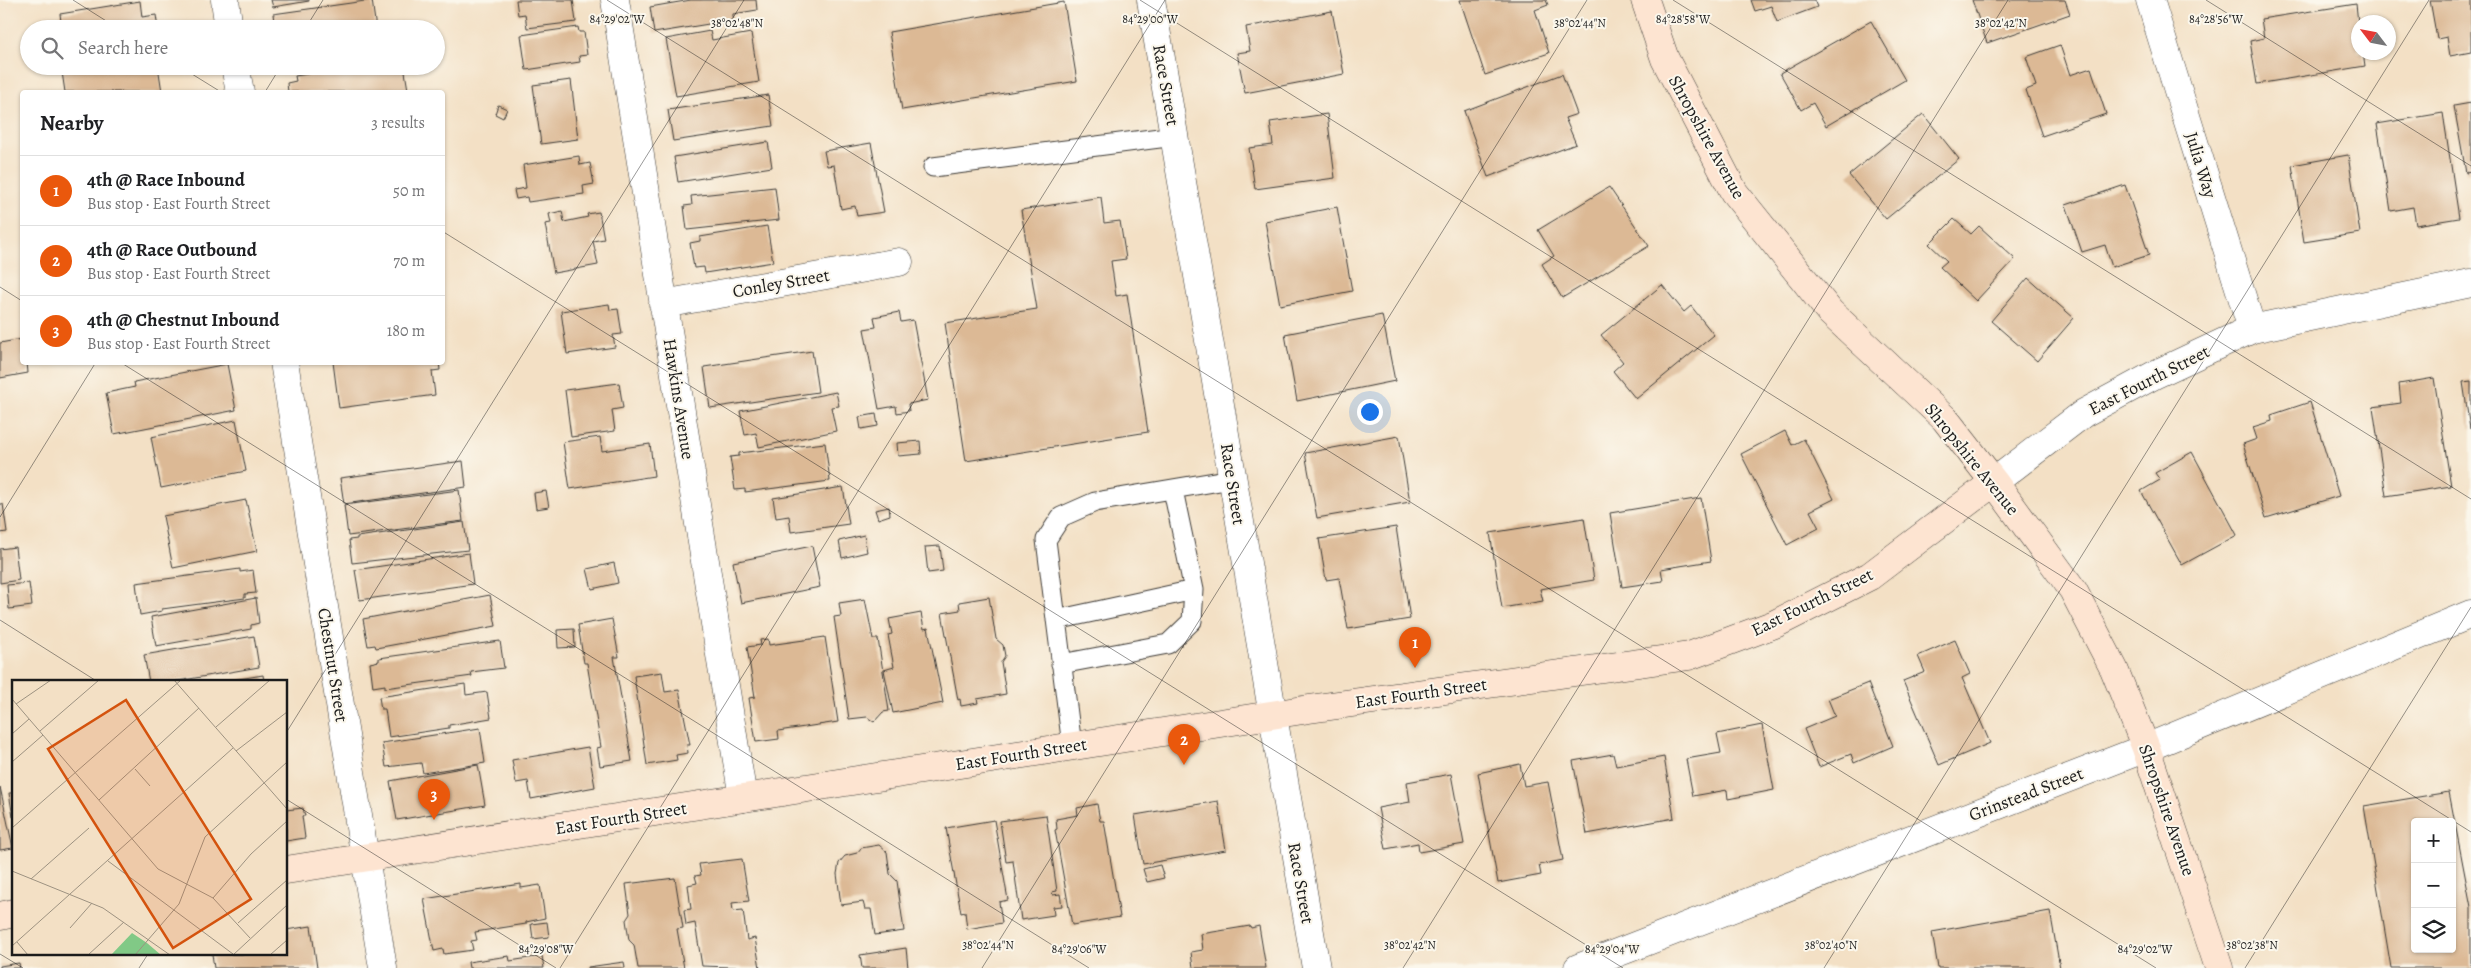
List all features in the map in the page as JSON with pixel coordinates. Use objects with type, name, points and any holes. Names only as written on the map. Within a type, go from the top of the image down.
[{"type":"street","points":[[225,0],[228,20]]},
{"type":"street","name":"Hawkins Avenue","points":[[615,0],[743,798]]},
{"type":"street","name":"Race Street","points":[[1151,0],[1176,136],[1232,479],[1316,968]]},
{"type":"street","name":"Shropshire Avenue","points":[[1645,0],[1665,59],[1734,192],[1830,312],[1945,419],[2073,590],[2114,669],[2146,748],[2219,968]]},
{"type":"street","name":"Julia Way","points":[[2150,0],[2252,329]]},
{"type":"street","points":[[237,75],[240,90]]},
{"type":"street","name":"Conley Street","points":[[663,304],[899,262]]},
{"type":"street","name":"East Fourth Street","points":[[288,870],[1272,715],[1689,656],[1774,624],[1870,576],[2084,414],[2156,374],[2252,329],[2471,283]]},
{"type":"street","name":"Chestnut Street","points":[[284,365],[383,968]]},
{"type":"street","name":"Grinstead Street","points":[[1578,968],[2146,748],[2471,614]]},
{"type":"lane","points":[[933,167],[1176,136]]},
{"type":"lane","points":[[1072,746],[1046,540],[1061,517],[1094,502],[1232,479]]},
{"type":"lane","points":[[1061,664],[1168,644],[1192,621],[1194,590],[1173,490]]},
{"type":"lane","points":[[1056,620],[1194,590]]},
{"type":"building","points":[[271,0],[309,0],[309,1],[273,7]]},
{"type":"building","points":[[372,0],[375,20],[274,20],[273,14]]},
{"type":"building","points":[[516,0],[573,0],[576,22],[527,28],[525,14],[518,15]]},
{"type":"building","points":[[691,0],[756,0],[757,10],[733,14],[733,20],[654,33],[650,7]]},
{"type":"building","points":[[1460,0],[1546,0],[1548,5],[1535,10],[1549,53],[1485,75]]},
{"type":"building","points":[[1751,0],[1814,0],[1817,7],[1777,22],[1771,6],[1755,11]]},
{"type":"building","points":[[1972,0],[2065,0],[2070,14],[1987,43]]},
{"type":"building","points":[[2430,0],[2471,0],[2471,52],[2450,56],[2447,37],[2437,39]]},
{"type":"building","points":[[140,1],[142,17],[156,15],[157,20],[61,20],[60,14]]},
{"type":"building","points":[[1064,2],[1077,81],[902,110],[889,32]]},
{"type":"building","points":[[2356,4],[2357,15],[2351,15],[2351,60],[2364,60],[2365,66],[2257,84],[2250,41],[2264,38],[2261,19]]},
{"type":"building","points":[[1332,11],[1344,74],[1245,93],[1237,53],[1250,51],[1246,27]]},
{"type":"building","points":[[1871,21],[1905,80],[1826,126],[1813,103],[1801,110],[1780,73]]},
{"type":"building","points":[[578,27],[579,32],[584,32],[587,55],[579,56],[580,62],[526,70],[521,35]]},
{"type":"building","points":[[710,31],[712,40],[751,33],[759,82],[676,96],[666,39]]},
{"type":"building","points":[[2060,45],[2070,75],[2091,68],[2106,114],[2042,136],[2026,90],[2036,86],[2026,57]]},
{"type":"building","points":[[1562,74],[1577,114],[1565,118],[1576,144],[1488,177],[1464,111]]},
{"type":"building","points":[[62,75],[159,75],[162,90],[65,90]]},
{"type":"building","points":[[406,75],[408,90],[288,90],[287,83],[296,81],[295,76]]},
{"type":"building","points":[[571,80],[578,139],[541,144],[533,85]]},
{"type":"building","points":[[768,95],[773,126],[673,141],[668,110]]},
{"type":"building","points":[[2471,103],[2471,172],[2466,173],[2454,106]]},
{"type":"building","points":[[498,105],[507,109],[503,118],[495,114]]},
{"type":"building","points":[[2443,113],[2459,218],[2416,225],[2413,207],[2391,211],[2377,124]]},
{"type":"building","points":[[1327,114],[1335,178],[1255,189],[1249,148],[1273,145],[1270,122]]},
{"type":"building","points":[[1923,114],[1959,159],[1886,219],[1849,175]]},
{"type":"building","points":[[768,142],[772,167],[678,182],[674,157]]},
{"type":"building","points":[[871,143],[884,212],[857,216],[855,206],[841,209],[834,165],[827,166],[824,151]]},
{"type":"building","points":[[2348,155],[2360,233],[2304,242],[2292,165]]},
{"type":"building","points":[[579,156],[580,165],[590,163],[594,184],[583,186],[584,194],[528,202],[527,197],[516,199],[514,190],[526,188],[523,165]]},
{"type":"building","points":[[2125,185],[2149,255],[2112,267],[2105,245],[2082,252],[2066,205]]},
{"type":"building","points":[[775,187],[779,220],[687,230],[684,206],[692,205],[691,196]]},
{"type":"building","points":[[1609,187],[1649,246],[1562,298],[1542,264],[1554,256],[1538,230]]},
{"type":"building","points":[[1101,197],[1104,223],[1120,221],[1126,259],[1111,261],[1116,296],[1127,294],[1148,432],[966,461],[945,323],[1037,309],[1021,210]]},
{"type":"building","points":[[1337,207],[1352,291],[1280,305],[1265,221]]},
{"type":"building","points":[[562,211],[564,222],[588,217],[587,214],[599,212],[604,239],[593,241],[598,265],[554,273],[545,224],[551,223],[549,214]]},
{"type":"building","points":[[1954,219],[1971,234],[1979,226],[2015,259],[1976,301],[1940,267],[1947,261],[1929,244]]},
{"type":"building","points":[[767,226],[773,262],[705,273],[704,267],[694,268],[690,243],[700,241],[700,237]]},
{"type":"building","points":[[2028,278],[2074,318],[2037,361],[1991,321]]},
{"type":"building","points":[[1662,285],[1684,312],[1691,306],[1714,335],[1636,399],[1613,371],[1623,362],[1601,335]]},
{"type":"building","points":[[609,304],[610,310],[618,309],[622,334],[613,335],[615,347],[567,354],[561,311]]},
{"type":"building","points":[[899,312],[901,322],[913,320],[928,400],[908,404],[909,411],[897,413],[896,406],[879,409],[864,329],[876,327],[874,317]]},
{"type":"building","points":[[1382,315],[1395,381],[1297,401],[1285,334]]},
{"type":"building","points":[[20,339],[20,365],[27,365],[28,373],[0,378],[0,343]]},
{"type":"building","points":[[812,351],[818,392],[710,408],[704,367]]},
{"type":"building","points":[[227,365],[236,410],[114,434],[106,393],[135,387],[134,382]]},
{"type":"building","points":[[333,365],[439,365],[440,370],[432,371],[435,395],[339,408]]},
{"type":"building","points":[[2434,378],[2451,486],[2386,496],[2373,407],[2401,403],[2399,384]]},
{"type":"building","points":[[2471,381],[2471,428],[2470,429],[2463,382]]},
{"type":"building","points":[[619,383],[623,408],[612,410],[615,431],[571,437],[565,390]]},
{"type":"building","points":[[836,392],[839,406],[831,407],[836,431],[759,447],[756,433],[745,435],[740,411]]},
{"type":"building","points":[[2310,402],[2339,496],[2266,518],[2243,444],[2257,439],[2253,427],[2272,421],[2271,415]]},
{"type":"building","points":[[876,414],[878,426],[861,429],[859,417]]},
{"type":"building","points":[[236,420],[246,471],[161,488],[151,437]]},
{"type":"building","points":[[1785,431],[1792,445],[1804,439],[1834,499],[1810,511],[1819,528],[1787,545],[1741,454]]},
{"type":"building","points":[[1399,436],[1410,502],[1317,518],[1305,453]]},
{"type":"building","points":[[600,437],[602,451],[650,444],[654,476],[570,489],[563,442]]},
{"type":"building","points":[[920,441],[921,454],[898,456],[897,443]]},
{"type":"building","points":[[825,443],[830,481],[745,492],[745,489],[735,490],[730,457],[739,456],[739,453]]},
{"type":"building","points":[[2192,452],[2237,535],[2182,565],[2141,491],[2160,480],[2155,473]]},
{"type":"building","points":[[463,461],[466,487],[344,504],[340,478]]},
{"type":"building","points":[[843,487],[849,524],[791,532],[789,516],[776,518],[773,498]]},
{"type":"building","points":[[459,490],[463,521],[348,536],[344,505]]},
{"type":"building","points":[[546,491],[549,507],[536,509],[534,493]]},
{"type":"building","points":[[1701,498],[1711,561],[1661,569],[1663,581],[1622,587],[1610,513]]},
{"type":"building","points":[[246,500],[257,551],[173,568],[163,516]]},
{"type":"building","points":[[0,504],[3,504],[7,532],[0,533]]},
{"type":"building","points":[[889,507],[890,515],[878,519],[875,510]]},
{"type":"building","points":[[1584,518],[1594,580],[1540,589],[1543,601],[1502,608],[1490,533]]},
{"type":"building","points":[[464,522],[468,550],[352,563],[349,540],[357,539],[357,537]]},
{"type":"building","points":[[1396,527],[1410,619],[1348,629],[1339,578],[1326,580],[1319,539]]},
{"type":"building","points":[[864,535],[867,552],[842,558],[839,541]]},
{"type":"building","points":[[812,546],[820,587],[741,603],[733,562]]},
{"type":"building","points":[[940,546],[943,571],[928,573],[925,547]]},
{"type":"building","points":[[15,547],[19,580],[0,583],[0,549]]},
{"type":"building","points":[[469,553],[473,584],[360,600],[355,570]]},
{"type":"building","points":[[614,563],[618,583],[592,589],[587,569]]},
{"type":"building","points":[[240,569],[240,572],[253,570],[256,593],[245,594],[245,598],[162,609],[162,611],[140,615],[136,583]]},
{"type":"building","points":[[29,583],[32,606],[9,609],[7,585]]},
{"type":"building","points":[[490,595],[496,626],[376,648],[375,645],[368,646],[363,619]]},
{"type":"building","points":[[989,597],[996,639],[1003,645],[1005,656],[1001,662],[1006,694],[977,699],[978,703],[961,706],[960,699],[958,700],[942,613],[960,610],[959,602]]},
{"type":"building","points":[[256,598],[259,623],[251,625],[251,629],[156,646],[151,617]]},
{"type":"building","points":[[865,599],[873,639],[878,639],[889,711],[883,712],[874,722],[867,717],[849,719],[834,617],[841,616],[839,603]]},
{"type":"building","points":[[921,613],[924,629],[928,628],[943,703],[893,713],[884,670],[894,667],[888,635],[892,634],[889,619]]},
{"type":"building","points":[[612,619],[619,657],[614,657],[632,761],[600,766],[597,748],[601,747],[587,663],[584,663],[578,625]]},
{"type":"building","points":[[574,629],[575,647],[558,648],[557,630]]},
{"type":"building","points":[[254,636],[259,667],[184,680],[149,680],[144,655]]},
{"type":"building","points":[[825,637],[838,722],[778,731],[779,739],[756,742],[749,698],[755,697],[747,647],[761,645],[760,640],[768,639],[769,645]]},
{"type":"building","points":[[1955,640],[1970,674],[1962,678],[1990,743],[1939,765],[1903,681],[1925,672],[1918,656]]},
{"type":"building","points":[[500,641],[504,668],[471,672],[472,676],[385,688],[385,685],[373,687],[370,663],[379,661],[379,658]]},
{"type":"building","points":[[662,672],[665,692],[679,690],[690,745],[687,745],[688,753],[676,755],[677,760],[647,765],[634,676]]},
{"type":"building","points":[[263,675],[264,680],[233,680]]},
{"type":"building","points":[[1868,683],[1893,746],[1854,763],[1851,754],[1819,767],[1804,729],[1835,716],[1828,699]]},
{"type":"building","points":[[465,684],[466,695],[487,692],[491,718],[449,725],[449,728],[389,737],[385,709],[381,709],[379,697]]},
{"type":"building","points":[[1762,725],[1774,790],[1728,799],[1727,790],[1693,796],[1686,759],[1721,753],[1717,734]]},
{"type":"building","points":[[480,728],[485,763],[423,773],[421,763],[386,767],[382,743]]},
{"type":"building","points":[[588,747],[595,787],[531,799],[528,781],[516,783],[512,760]]},
{"type":"building","points":[[1613,754],[1616,766],[1664,757],[1674,818],[1587,834],[1573,761]]},
{"type":"building","points":[[1520,764],[1524,786],[1548,782],[1563,860],[1539,865],[1541,875],[1498,883],[1478,773]]},
{"type":"building","points":[[478,765],[485,805],[397,820],[390,781]]},
{"type":"building","points":[[1451,774],[1464,844],[1419,852],[1418,843],[1386,849],[1378,808],[1410,802],[1407,782]]},
{"type":"building","points":[[0,787],[12,848],[0,850]]},
{"type":"building","points":[[2449,792],[2454,818],[2411,818],[2411,953],[2456,953],[2456,829],[2471,907],[2471,968],[2391,968],[2364,806]]},
{"type":"building","points":[[9,793],[12,793],[12,811]]},
{"type":"building","points":[[1218,801],[1226,850],[1143,864],[1135,815]]},
{"type":"building","points":[[1097,804],[1100,821],[1104,821],[1120,917],[1072,925],[1055,830],[1057,829],[1056,819],[1078,815],[1077,808]]},
{"type":"building","points":[[303,808],[305,816],[302,816],[305,838],[288,841],[288,810]]},
{"type":"building","points":[[1046,815],[1057,891],[1052,892],[1053,895],[1060,894],[1062,906],[1053,907],[1054,915],[1021,920],[1013,861],[1006,862],[1000,821]]},
{"type":"building","points":[[994,820],[1008,900],[999,902],[1002,923],[967,929],[965,912],[961,913],[946,828]]},
{"type":"building","points":[[879,845],[887,852],[890,874],[897,881],[904,931],[875,935],[871,909],[865,909],[863,902],[841,905],[837,874],[839,863],[845,856],[857,853],[861,848]]},
{"type":"building","points":[[742,859],[749,901],[732,903],[733,911],[743,910],[747,940],[755,938],[760,968],[702,966],[695,923],[686,925],[684,910],[691,909],[688,885],[697,883],[695,876],[701,875],[699,864]]},
{"type":"building","points":[[1160,865],[1164,878],[1147,882],[1143,869]]},
{"type":"building","points":[[675,878],[683,928],[677,929],[684,968],[638,968],[634,945],[629,940],[626,920],[630,914],[626,884]]},
{"type":"building","points":[[521,884],[521,888],[540,885],[545,918],[526,922],[526,924],[475,932],[477,940],[471,941],[473,950],[444,954],[443,949],[434,951],[424,899]]},
{"type":"building","points":[[2050,911],[2060,968],[1938,968],[1932,932]]},
{"type":"building","points":[[547,922],[549,937],[533,939],[531,924]]},
{"type":"building","points":[[311,926],[317,968],[214,968],[212,956],[288,956],[288,930]]},
{"type":"building","points":[[1250,926],[1251,928],[1259,926],[1266,968],[1193,968],[1191,952],[1203,950],[1201,934]]},
{"type":"building","points":[[906,948],[908,968],[862,968],[860,955]]},
{"type":"building","points":[[509,956],[510,961],[542,956],[544,968],[469,968],[468,962]]},
{"type":"building","points":[[624,962],[625,968],[588,968],[588,967]]},
{"type":"building","points":[[19,963],[20,968],[0,968],[0,966]]},
{"type":"place","name":"4th @ Race Inbound","points":[[1415,668]]},
{"type":"place","name":"4th @ Race Outbound","points":[[1184,765]]},
{"type":"place","name":"4th @ Chestnut Inbound","points":[[434,820]]}]
